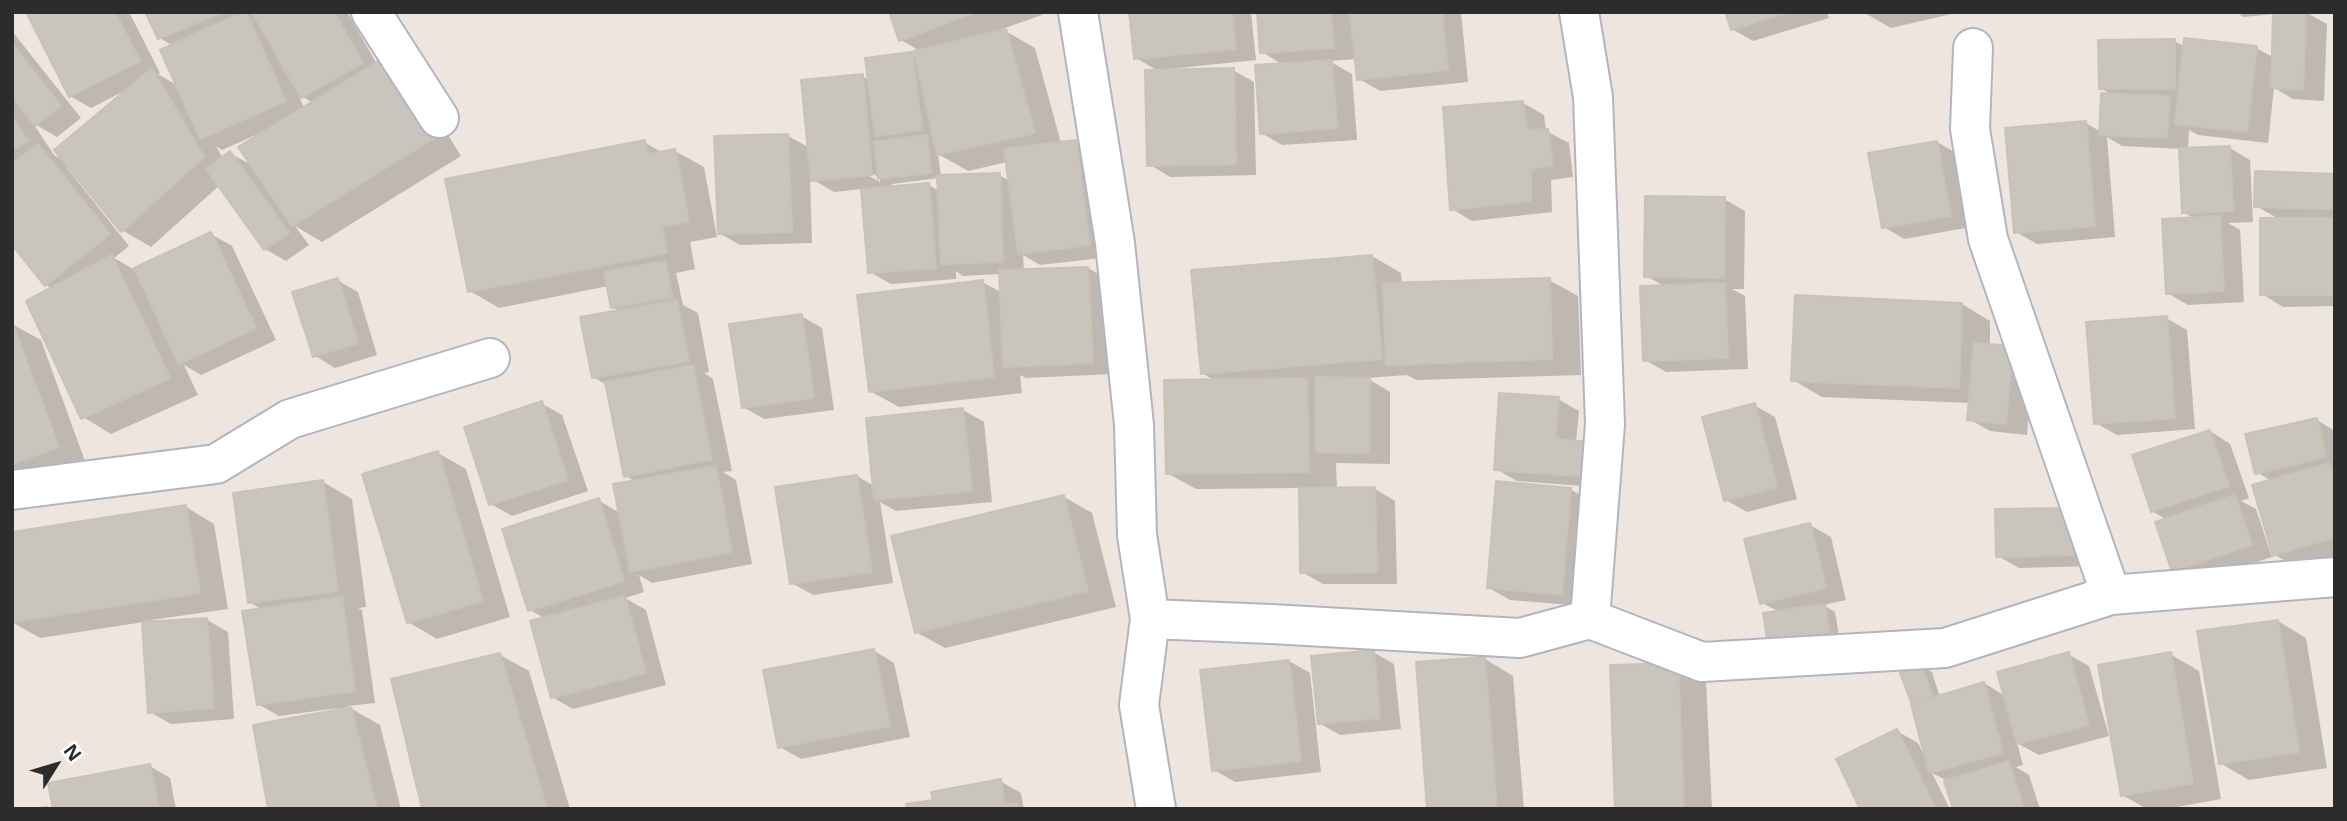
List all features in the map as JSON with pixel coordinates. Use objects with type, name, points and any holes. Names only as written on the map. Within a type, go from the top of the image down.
[{"type":"street","points":[[371,12],[439,118]]},
{"type":"street","points":[[1078,12],[1115,243],[1134,425],[1137,535],[1150,619],[1139,705],[1156,809]]},
{"type":"street","points":[[1579,12],[1592,97],[1605,424],[1590,619]]},
{"type":"street","points":[[1973,48],[1970,129],[1988,239],[2111,594]]},
{"type":"street","points":[[12,490],[216,464],[290,419],[490,358]]},
{"type":"street","points":[[1150,619],[1520,638],[1590,619],[1702,662],[1945,648],[2111,594],[2335,577]]},
{"type":"building","points":[[26,12],[115,12],[140,61],[69,97]]},
{"type":"building","points":[[145,12],[223,12],[158,39]]},
{"type":"building","points":[[246,12],[286,101],[200,139],[160,50]]},
{"type":"building","points":[[252,12],[334,12],[363,63],[301,98]]},
{"type":"building","points":[[889,12],[976,12],[899,41]]},
{"type":"building","points":[[1129,12],[1232,12],[1236,49],[1134,59]]},
{"type":"building","points":[[1257,12],[1331,12],[1334,48],[1260,53]]},
{"type":"building","points":[[1350,12],[1442,12],[1448,70],[1357,80]]},
{"type":"building","points":[[1725,12],[1789,12],[1731,30]]},
{"type":"building","points":[[2273,12],[2306,12],[2303,90],[2271,88]]},
{"type":"building","points":[[1006,29],[1035,133],[937,155],[914,51]]},
{"type":"building","points":[[2184,38],[2257,46],[2247,132],[2175,124]]},
{"type":"building","points":[[2175,39],[2175,89],[2099,89],[2098,40]]},
{"type":"building","points":[[12,43],[61,106],[35,126],[12,97]]},
{"type":"building","points":[[912,52],[922,130],[875,136],[865,58]]},
{"type":"building","points":[[383,58],[433,139],[292,226],[238,147]]},
{"type":"building","points":[[1332,60],[1337,128],[1260,134],[1255,65]]},
{"type":"building","points":[[152,68],[204,157],[121,232],[54,150]]},
{"type":"building","points":[[1234,68],[1236,164],[1147,166],[1145,70]]},
{"type":"building","points":[[863,74],[872,175],[811,181],[801,80]]},
{"type":"building","points":[[2101,93],[2170,96],[2167,138],[2099,135]]},
{"type":"building","points":[[1523,101],[1527,130],[1548,129],[1553,165],[1531,169],[1531,201],[1450,210],[1443,107]]},
{"type":"building","points":[[12,117],[28,141],[12,151]]},
{"type":"building","points":[[2086,121],[2095,226],[2014,233],[2005,128]]},
{"type":"building","points":[[788,134],[792,232],[718,234],[714,136]]},
{"type":"building","points":[[927,135],[931,173],[878,179],[874,142]]},
{"type":"building","points":[[645,140],[648,154],[675,149],[689,221],[662,227],[667,253],[468,292],[445,179]]},
{"type":"building","points":[[1076,140],[1090,245],[1018,254],[1004,149]]},
{"type":"building","points":[[1937,141],[1951,216],[1882,228],[1868,153]]},
{"type":"building","points":[[38,144],[110,234],[45,286],[12,245],[12,164]]},
{"type":"building","points":[[2230,146],[2233,211],[2182,213],[2179,148]]},
{"type":"building","points":[[230,151],[289,233],[264,250],[206,169]]},
{"type":"building","points":[[2255,171],[2335,174],[2335,209],[2254,207]]},
{"type":"building","points":[[1000,173],[1003,262],[941,264],[937,175]]},
{"type":"building","points":[[929,183],[936,268],[868,273],[861,189]]},
{"type":"building","points":[[1645,196],[1725,197],[1724,278],[1644,277]]},
{"type":"building","points":[[2220,216],[2224,291],[2166,294],[2162,219]]},
{"type":"building","points":[[2260,218],[2335,218],[2335,295],[2260,295]]},
{"type":"building","points":[[211,232],[256,328],[179,364],[134,268]]},
{"type":"building","points":[[112,255],[170,378],[81,419],[26,301]]},
{"type":"building","points":[[1372,255],[1382,359],[1201,374],[1191,270]]},
{"type":"building","points":[[665,261],[672,297],[611,308],[604,272]]},
{"type":"building","points":[[1088,267],[1093,363],[1003,367],[999,270]]},
{"type":"building","points":[[338,278],[358,343],[313,357],[292,292]]},
{"type":"building","points":[[1550,278],[1552,359],[1386,365],[1383,283]]},
{"type":"building","points":[[983,280],[994,377],[869,392],[857,295]]},
{"type":"building","points":[[1725,283],[1728,358],[1643,361],[1640,286]]},
{"type":"building","points":[[1795,295],[1962,303],[1959,388],[1791,381]]},
{"type":"building","points":[[677,300],[689,361],[592,378],[580,317]]},
{"type":"building","points":[[802,314],[814,398],[742,408],[729,324]]},
{"type":"building","points":[[2167,316],[2175,418],[2094,424],[2086,322]]},
{"type":"building","points":[[12,322],[59,447],[12,464]]},
{"type":"building","points":[[1974,343],[2013,346],[2006,424],[1967,420]]},
{"type":"building","points":[[693,365],[712,459],[624,477],[605,382]]},
{"type":"building","points":[[1316,377],[1370,378],[1369,453],[1316,452]]},
{"type":"building","points":[[1307,378],[1309,472],[1166,474],[1164,380]]},
{"type":"building","points":[[1499,393],[1559,397],[1555,439],[1591,442],[1589,477],[1494,470]]},
{"type":"building","points":[[542,401],[568,480],[489,505],[464,427]]},
{"type":"building","points":[[1755,403],[1777,487],[1724,501],[1702,417]]},
{"type":"building","points":[[963,408],[972,491],[874,500],[866,418]]},
{"type":"building","points":[[2317,418],[2326,457],[2255,474],[2245,434]]},
{"type":"building","points":[[2210,430],[2229,486],[2151,512],[2132,455]]},
{"type":"building","points":[[438,451],[483,601],[407,623],[362,474]]},
{"type":"building","points":[[2329,463],[2335,481],[2335,537],[2273,556],[2252,485]]},
{"type":"building","points":[[716,466],[732,552],[630,572],[613,484]]},
{"type":"building","points":[[857,475],[872,572],[790,584],[775,487]]},
{"type":"building","points":[[323,480],[338,591],[248,603],[233,493]]},
{"type":"building","points":[[1496,481],[1571,488],[1562,595],[1487,588]]},
{"type":"building","points":[[1375,487],[1377,572],[1300,573],[1299,488]]},
{"type":"building","points":[[1064,495],[1088,591],[915,633],[891,536]]},
{"type":"building","points":[[2235,495],[2252,545],[2172,572],[2155,522]]},
{"type":"building","points":[[599,498],[624,581],[528,611],[502,529]]},
{"type":"building","points":[[186,505],[200,593],[12,622],[12,532]]},
{"type":"building","points":[[2073,508],[2074,555],[1996,557],[1995,509]]},
{"type":"building","points":[[1810,523],[1826,588],[1760,604],[1744,539]]},
{"type":"building","points":[[625,596],[646,673],[551,698],[530,621]]},
{"type":"building","points":[[342,597],[355,691],[257,705],[242,611]]},
{"type":"building","points":[[1825,604],[1830,637],[1768,646],[1763,613]]},
{"type":"building","points":[[207,618],[214,708],[148,713],[142,622]]},
{"type":"building","points":[[2278,620],[2299,752],[2219,764],[2197,631]]},
{"type":"building","points":[[874,649],[890,726],[778,748],[763,670]]},
{"type":"building","points":[[1374,650],[1380,718],[1318,724],[1311,656]]},
{"type":"building","points":[[2069,652],[2089,725],[2017,744],[1997,672]]},
{"type":"building","points":[[2171,652],[2193,783],[2121,796],[2098,665]]},
{"type":"building","points":[[500,653],[547,809],[422,809],[391,679]]},
{"type":"building","points":[[1485,657],[1497,809],[1427,809],[1416,662]]},
{"type":"building","points":[[1289,660],[1301,761],[1212,771],[1200,670]]},
{"type":"building","points":[[1678,663],[1684,809],[1615,809],[1610,665]]},
{"type":"building","points":[[1921,664],[1932,695],[1911,702],[1900,673]]},
{"type":"building","points":[[1984,682],[2003,753],[1929,773],[1911,704]]},
{"type":"building","points":[[351,707],[377,809],[268,809],[253,725]]},
{"type":"building","points":[[1897,729],[1936,809],[1860,809],[1836,759]]},
{"type":"building","points":[[2009,761],[2024,809],[1953,809],[1944,781]]},
{"type":"building","points":[[150,764],[159,809],[53,809],[48,783]]},
{"type":"building","points":[[1001,779],[1005,805],[1017,803],[1018,809],[907,809],[906,804],[933,800],[931,792]]}]
